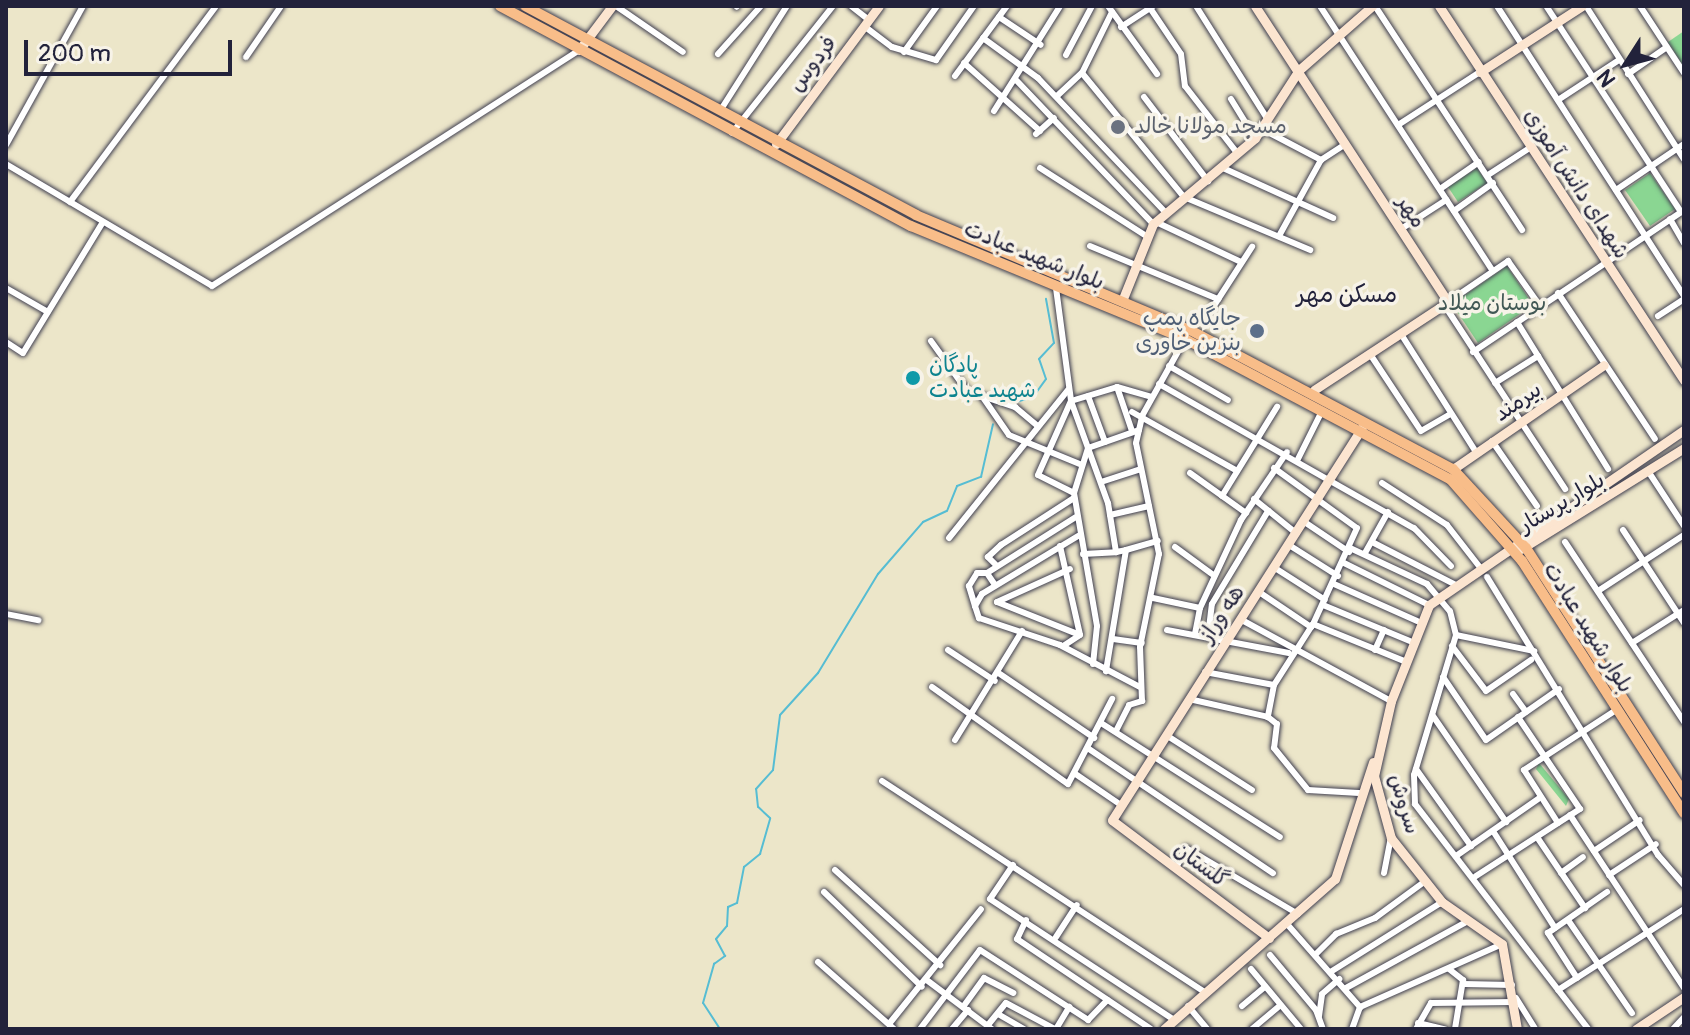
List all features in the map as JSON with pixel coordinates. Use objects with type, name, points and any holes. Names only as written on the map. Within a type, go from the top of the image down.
[{"type":"main road","name":"بلوار شهید عبادت","points":[[500,6],[719,114],[735,129],[776,143],[916,215],[1122,301],[1314,390],[1453,469],[1519,538],[1684,793]]},
{"type":"main road","name":"بلوار شهید عبادت","points":[[525,6],[582,45],[735,129],[770,154],[911,226],[1185,339],[1362,428],[1451,480],[1513,549],[1684,813]]},
{"type":"main road","points":[[911,226],[916,215]]},
{"type":"street","points":[[6,145],[83,6]]},
{"type":"street","points":[[70,202],[216,6]]},
{"type":"street","points":[[246,57],[281,6]]},
{"type":"street","points":[[6,164],[212,286],[582,45],[614,6],[683,52]]},
{"type":"street","points":[[719,114],[787,6]]},
{"type":"street","points":[[735,129],[833,6]]},
{"type":"street","points":[[851,6],[866,23],[904,52],[936,60],[974,6]]},
{"type":"street","name":"فردوس","points":[[770,154],[879,6]]},
{"type":"street","points":[[904,52],[937,6]]},
{"type":"street","points":[[955,76],[1007,6]]},
{"type":"street","points":[[994,111],[1027,69],[1060,6]]},
{"type":"street","points":[[1066,55],[1092,6]]},
{"type":"street","points":[[1196,6],[1268,120]]},
{"type":"street","name":"مهر","points":[[1255,6],[1401,229],[1446,304]]},
{"type":"street","points":[[1320,6],[1493,271]]},
{"type":"street","points":[[1122,301],[1154,223],[1238,154],[1258,134],[1299,70],[1341,37],[1373,6],[1440,99],[1522,230]]},
{"type":"street","name":"شهدای دانش آموزی","points":[[1439,6],[1684,381]]},
{"type":"street","points":[[1497,6],[1684,298],[1658,316]]},
{"type":"street","points":[[1473,352],[1681,212],[1546,6]]},
{"type":"street","points":[[1398,125],[1584,6],[1628,74],[1681,146],[1684,159]]},
{"type":"street","points":[[1640,6],[1684,73]]},
{"type":"street","points":[[718,54],[760,7]]},
{"type":"street","points":[[1121,27],[1152,7],[1181,54],[1185,86],[1238,154]]},
{"type":"street","points":[[1110,9],[1157,74]]},
{"type":"street","points":[[1057,96],[1082,73],[1110,9]]},
{"type":"street","points":[[999,17],[1041,45]]},
{"type":"street","points":[[983,38],[1027,69],[1057,96],[1165,212]]},
{"type":"street","points":[[1628,74],[1667,47]]},
{"type":"street","points":[[1558,100],[1619,60]]},
{"type":"street","points":[[964,63],[1006,95],[1038,132],[1054,118]]},
{"type":"street","points":[[1082,73],[1184,197],[1310,250]]},
{"type":"street","points":[[1017,81],[1154,223],[1241,262]]},
{"type":"street","points":[[1144,97],[1208,181]]},
{"type":"street","points":[[1231,99],[1258,134],[1321,160]]},
{"type":"street","points":[[1072,136],[1084,125]]},
{"type":"street","points":[[1279,236],[1321,160],[1344,145]]},
{"type":"street","points":[[1616,190],[1681,146]]},
{"type":"street","points":[[1488,175],[1531,147]]},
{"type":"street","points":[[1440,189],[1479,162]]},
{"type":"street","points":[[1040,168],[1148,237]]},
{"type":"street","points":[[1223,168],[1333,218]]},
{"type":"street","points":[[1454,211],[1493,183]]},
{"type":"street","points":[[1401,229],[1446,200]]},
{"type":"street","points":[[1670,219],[1684,243]]},
{"type":"street","points":[[6,342],[23,353],[103,222]]},
{"type":"street","points":[[1090,246],[1218,299]]},
{"type":"street","points":[[1206,318],[1252,247]]},
{"type":"street","points":[[1314,390],[1508,261],[1540,306]]},
{"type":"street","points":[[6,288],[48,312]]},
{"type":"street","points":[[1056,288],[1068,390],[1101,482],[1116,552]]},
{"type":"street","points":[[1558,293],[1655,439]]},
{"type":"street","points":[[1446,304],[1473,352],[1565,489]]},
{"type":"street","points":[[1517,322],[1608,469]]},
{"type":"street","points":[[1401,334],[1476,452]]},
{"type":"street","points":[[1088,448],[1135,431],[1185,339]]},
{"type":"street","points":[[931,341],[967,391],[1015,407],[1038,426]]},
{"type":"street","points":[[1370,354],[1421,431],[1450,414]]},
{"type":"street","points":[[1495,383],[1538,356]]},
{"type":"street","name":"بیرمند","points":[[1453,469],[1604,365]]},
{"type":"street","points":[[1169,366],[1228,400]]},
{"type":"street","points":[[1159,384],[1259,436],[1330,481],[1388,512],[1451,566]]},
{"type":"street","points":[[1074,496],[1038,475],[1046,451],[1071,401],[1117,387],[1151,397]]},
{"type":"street","points":[[1116,731],[1129,705],[1142,701],[1142,643],[1153,598],[1158,541],[1139,470],[1135,431],[1117,387]]},
{"type":"street","points":[[949,538],[1068,390]]},
{"type":"street","points":[[982,396],[991,417],[1024,442],[1082,465]]},
{"type":"street","points":[[1088,396],[1105,442]]},
{"type":"street","points":[[1222,496],[1277,407]]},
{"type":"street","points":[[1298,459],[1324,408]]},
{"type":"street","points":[[1132,412],[1237,471]]},
{"type":"street","name":"هه وراز","points":[[1112,820],[1205,672],[1306,523],[1362,428]]},
{"type":"street","name":"بلوار پرستار","points":[[1513,549],[1519,538],[1684,430]]},
{"type":"street","points":[[1492,441],[1537,506]]},
{"type":"street","points":[[1088,448],[1074,496],[1078,536],[1097,626],[1093,664]]},
{"type":"street","name":"بلوار پرستار","points":[[1513,549],[1526,548],[1684,448]]},
{"type":"street","points":[[1195,634],[1212,574],[1254,499],[1287,452]]},
{"type":"street","points":[[1268,717],[1274,685],[1297,655],[1338,576],[1357,528],[1274,468]]},
{"type":"street","points":[[1101,482],[1139,470]]},
{"type":"street","points":[[1648,471],[1684,526]]},
{"type":"street","points":[[1190,473],[1246,513]]},
{"type":"street","points":[[1382,483],[1447,525],[1484,574],[1559,689],[1582,732],[1684,885]]},
{"type":"street","points":[[997,566],[988,557],[1019,532],[1074,496]]},
{"type":"street","points":[[1254,499],[1297,534]]},
{"type":"street","points":[[1110,515],[1149,506]]},
{"type":"street","points":[[1208,636],[1212,604],[1268,511]]},
{"type":"street","points":[[1365,553],[1388,512]]},
{"type":"street","points":[[1076,517],[987,573],[977,573],[969,586],[979,618],[1063,647],[1140,687]]},
{"type":"street","points":[[1306,523],[1350,550],[1365,553],[1440,596],[1456,635],[1416,769],[1422,822],[1476,876],[1588,1029]]},
{"type":"street","points":[[1623,530],[1681,612],[1684,623]]},
{"type":"street","points":[[1019,532],[1030,546]]},
{"type":"street","points":[[1598,591],[1684,535]]},
{"type":"street","points":[[975,606],[995,585],[1078,536]]},
{"type":"street","points":[[1083,554],[1116,552],[1158,541]]},
{"type":"street","points":[[1372,542],[1456,585]]},
{"type":"street","points":[[1565,542],[1684,722]]},
{"type":"street","points":[[1289,545],[1338,576]]},
{"type":"street","points":[[1060,546],[1070,569],[1080,635]]},
{"type":"street","points":[[1175,547],[1212,574]]},
{"type":"street","name":"سروش","points":[[1502,944],[1442,902],[1391,838],[1375,760],[1417,621],[1440,596],[1456,585],[1484,574],[1513,549]]},
{"type":"street","points":[[1106,671],[1126,550]]},
{"type":"street","points":[[1004,561],[1017,593]]},
{"type":"street","points":[[1344,563],[1429,605]]},
{"type":"street","points":[[1275,568],[1324,602],[1410,641]]},
{"type":"street","points":[[1070,569],[997,602],[1080,635]]},
{"type":"street","points":[[987,573],[995,585]]},
{"type":"street","points":[[1334,584],[1417,621]]},
{"type":"street","points":[[1259,592],[1312,625],[1404,661]]},
{"type":"street","points":[[1153,598],[1200,608]]},
{"type":"street","points":[[1632,643],[1681,612]]},
{"type":"street","points":[[6,614],[38,620]]},
{"type":"street","points":[[1240,619],[1297,655],[1391,701]]},
{"type":"street","points":[[1167,630],[1227,639],[1297,655]]},
{"type":"street","points":[[1375,650],[1384,630]]},
{"type":"street","points":[[955,740],[1000,674],[1022,631]]},
{"type":"street","points":[[1063,647],[1080,635]]},
{"type":"street","points":[[1456,635],[1534,652]]},
{"type":"street","points":[[1113,639],[1142,643]]},
{"type":"street","points":[[1452,646],[1486,691],[1531,660]]},
{"type":"street","points":[[948,650],[995,681]]},
{"type":"street","points":[[1205,672],[1274,685]]},
{"type":"street","points":[[1000,674],[1094,738]]},
{"type":"street","points":[[1442,677],[1486,740],[1559,689]]},
{"type":"street","points":[[932,687],[1068,784],[1077,775],[1112,699]]},
{"type":"street","points":[[1513,694],[1526,712]]},
{"type":"street","points":[[1189,699],[1268,717],[1277,724],[1280,762],[1308,790],[1359,793]]},
{"type":"street","points":[[1558,823],[1524,770],[1616,710]]},
{"type":"street","points":[[1433,716],[1506,822]]},
{"type":"street","points":[[1476,876],[1580,809],[1518,717]]},
{"type":"street","points":[[1101,723],[1280,837]]},
{"type":"street","points":[[1166,735],[1252,790]]},
{"type":"street","points":[[1089,749],[1273,873]]},
{"type":"street","points":[[1013,865],[990,899],[1056,937],[1168,1026],[1204,992],[1299,914],[1344,865],[1359,793],[1375,760]]},
{"type":"street","points":[[1416,769],[1471,846]]},
{"type":"street","points":[[1077,775],[1121,805]]},
{"type":"street","points":[[882,781],[1077,905],[1204,992]]},
{"type":"street","points":[[1456,856],[1541,797]]},
{"type":"street","points":[[1570,815],[1684,988]]},
{"type":"street","name":"گلستان","points":[[1112,820],[1269,938]]},
{"type":"street","points":[[1594,851],[1640,820]]},
{"type":"street","points":[[1493,831],[1555,928]]},
{"type":"street","points":[[1537,837],[1585,908]]},
{"type":"street","points":[[1384,873],[1391,838]]},
{"type":"street","points":[[1609,875],[1656,844]]},
{"type":"street","points":[[1176,868],[1186,848],[1299,914]]},
{"type":"street","points":[[1561,873],[1583,857]]},
{"type":"street","points":[[835,870],[940,965]]},
{"type":"street","points":[[1315,955],[1336,934],[1375,918],[1424,882]]},
{"type":"street","points":[[824,892],[925,984],[948,995],[990,1027],[1006,1003],[1056,1029],[1069,1007]]},
{"type":"street","points":[[1577,978],[1548,933],[1607,892]]},
{"type":"street","points":[[1332,971],[1442,902]]},
{"type":"street","points":[[1056,937],[1077,905]]},
{"type":"street","points":[[818,962],[891,1027],[981,909]]},
{"type":"street","points":[[1558,990],[1684,909]]},
{"type":"street","points":[[1026,920],[1017,939],[1151,1029]]},
{"type":"street","points":[[1568,920],[1632,1013]]},
{"type":"street","points":[[1346,988],[1468,921]]},
{"type":"street","points":[[1287,924],[1332,971],[1360,1007]]},
{"type":"street","points":[[1352,1029],[1360,1007],[1502,944],[1514,994],[1517,1029]]},
{"type":"street","points":[[920,1029],[980,950],[1093,1020],[1107,1000]]},
{"type":"street","points":[[1270,955],[1319,1019],[1323,1029]]},
{"type":"street","points":[[1251,969],[1297,1028]]},
{"type":"street","points":[[1449,969],[1464,984],[1514,994],[1535,1029]]},
{"type":"street","points":[[952,1029],[984,978],[1013,993]]},
{"type":"street","points":[[1319,1019],[1322,994],[1339,979]]},
{"type":"street","points":[[1455,1029],[1465,998],[1464,984]]},
{"type":"street","points":[[1242,1006],[1265,987]]},
{"type":"street","points":[[1445,1029],[1417,1026],[1431,1003],[1514,994]]},
{"type":"street","points":[[1636,1029],[1684,997]]},
{"type":"street","points":[[1188,1006],[1207,1029]]},
{"type":"street","points":[[1252,1029],[1279,1006]]},
{"type":"street","points":[[998,1014],[1024,1029]]},
{"type":"street","points":[[1673,1029],[1684,1017]]},
{"type":"green space","points":[[1684,31],[1684,67],[1668,42]]},
{"type":"green space","points":[[1477,168],[1487,183],[1458,202],[1448,187]]},
{"type":"green space","points":[[1650,173],[1675,209],[1650,226],[1625,190]]},
{"type":"green space","name":"بوستان میلاد","points":[[1507,266],[1533,305],[1478,343],[1452,304]]},
{"type":"green space","points":[[1539,763],[1569,799],[1566,806],[1536,769]]},
{"type":"waterway","points":[[1012,403],[1033,397],[1046,379],[1039,359],[1054,343],[1046,299]]},
{"type":"waterway","points":[[720,1029],[703,1003],[714,964],[725,956],[716,939],[727,926],[728,907],[737,903],[744,867],[760,854],[770,818],[758,807],[756,789],[773,770],[780,715],[818,673],[878,574],[923,522],[947,511],[957,486],[981,477],[993,424]]},
{"type":"place","name":"مسجد مولانا خالد","points":[[1118,127]]},
{"type":"place","name":"جایگاه پمپ بنزین خاوری","points":[[1257,331]]},
{"type":"place","name":"پادگان شهید عبادت","points":[[913,378]]},
{"type":"district","name":"مسکن مهر","points":[[1347,295]]}]
